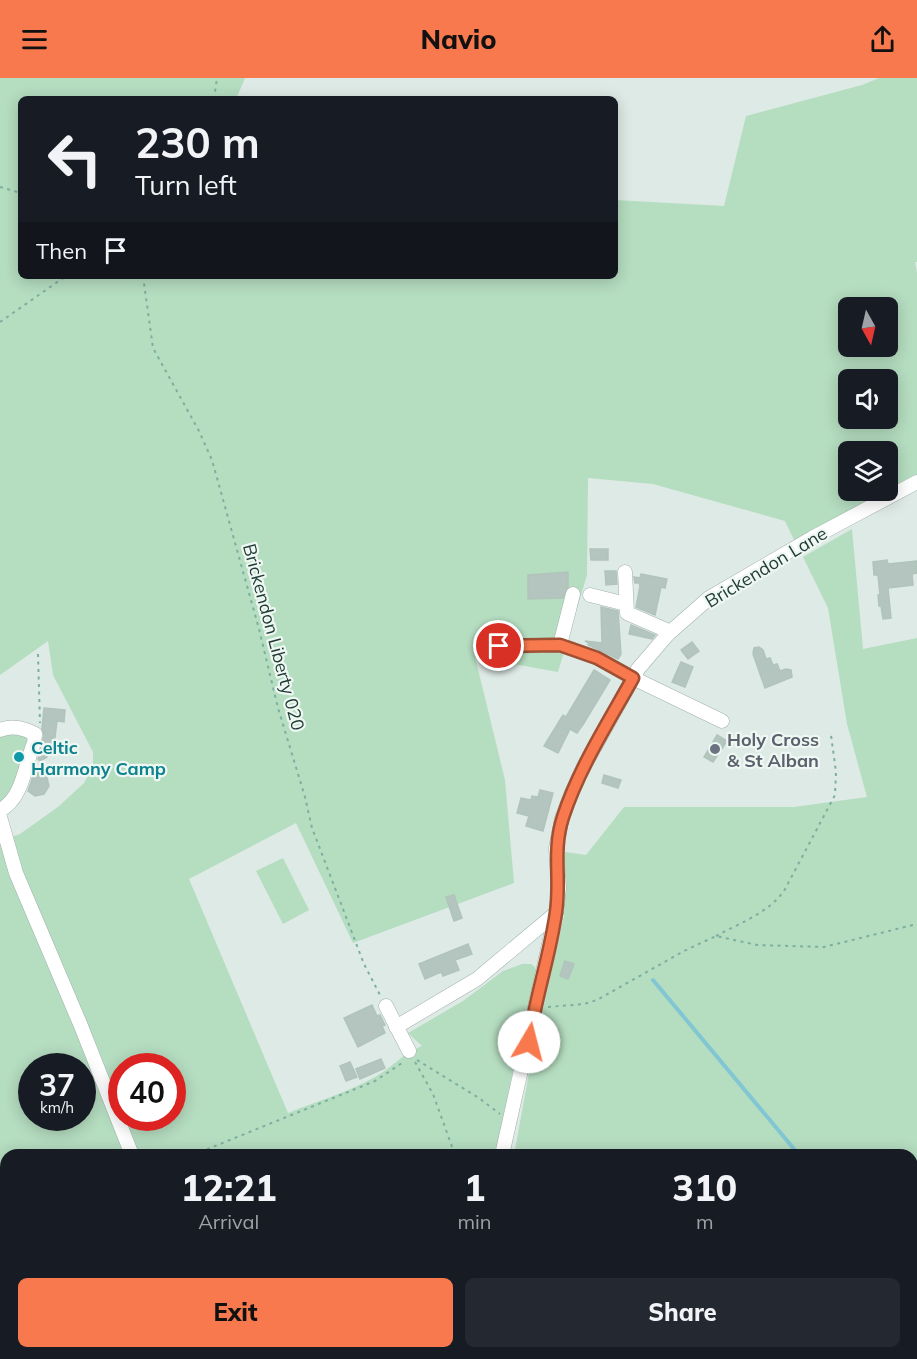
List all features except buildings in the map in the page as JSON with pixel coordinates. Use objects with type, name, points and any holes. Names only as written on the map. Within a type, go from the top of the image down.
[{"type":"street","name":"Brickendon Lane","points":[[503,1149],[556,913],[559,888],[556,848],[562,818],[583,768],[638,669],[668,634],[709,598],[812,538],[917,482]]},
{"type":"street","points":[[625,572],[627,613],[666,630],[668,634]]},
{"type":"street","points":[[560,645],[573,594]]},
{"type":"street","points":[[590,595],[626,604]]},
{"type":"street","points":[[481,647],[560,645],[597,658],[722,721]]},
{"type":"street","points":[[0,730],[12,727],[22,728],[35,734],[34,743],[14,799],[0,810]]},
{"type":"street","points":[[0,817],[16,873],[81,1026],[130,1149]]},
{"type":"street","points":[[396,1027],[453,994],[524,941],[556,913]]},
{"type":"street","points":[[524,941],[548,953]]},
{"type":"street","points":[[386,1006],[411,1054]]},
{"type":"path","points":[[214,96],[217,78]]},
{"type":"path","points":[[0,187],[18,192]]},
{"type":"path","points":[[0,322],[62,279]]},
{"type":"path","name":"Brickendon Liberty 020","points":[[143,279],[153,348],[199,431],[212,460],[312,828],[364,964],[386,1006]]},
{"type":"path","points":[[35,734],[40,725],[41,699],[38,654]]},
{"type":"path","points":[[534,1009],[584,1004],[597,1000],[684,951],[764,910],[778,899],[835,795],[836,772],[831,735]]},
{"type":"path","points":[[716,936],[757,945],[824,947],[917,924]]},
{"type":"path","points":[[411,1054],[510,1121]]},
{"type":"path","points":[[208,1149],[375,1081],[411,1054]]},
{"type":"path","points":[[411,1054],[433,1094],[454,1149]]},
{"type":"green space","points":[[0,78],[245,78],[237,96],[18,96],[18,279],[618,279],[618,200],[724,206],[746,116],[862,85],[879,78],[917,78],[917,262],[915,262],[917,273],[917,479],[898,489],[898,441],[838,441],[838,501],[874,501],[795,542],[785,521],[653,484],[588,478],[587,575],[558,672],[475,657],[505,780],[514,883],[353,943],[296,823],[189,879],[288,1113],[344,1092],[375,1077],[409,1052],[422,1046],[408,1033],[463,1001],[503,971],[522,964],[531,964],[535,967],[537,976],[517,1048],[498,1149],[0,1149],[0,841],[20,834],[58,807],[84,783],[93,767],[93,752],[53,675],[48,641],[0,675]]},
{"type":"green space","points":[[852,529],[863,649],[917,638],[917,1149],[515,1149],[531,1062],[564,916],[565,852],[586,855],[624,807],[794,807],[867,797],[847,724],[828,608],[803,557]]},
{"type":"green space","points":[[9,730],[29,738],[19,780],[0,806],[0,733]]},
{"type":"green space","points":[[283,858],[309,910],[283,924],[256,871]]},
{"type":"waterway","points":[[653,980],[794,1149]]},
{"type":"place","name":"Holy Cross & St Alban","points":[[715,749]]},
{"type":"place","name":"Celtic Harmony Camp","points":[[19,757]]},
{"type":"route","points":[[499,646],[560,645],[597,658],[633,678],[583,768],[562,818],[556,848],[559,888],[556,913],[534,1009],[529,1042]]}]
